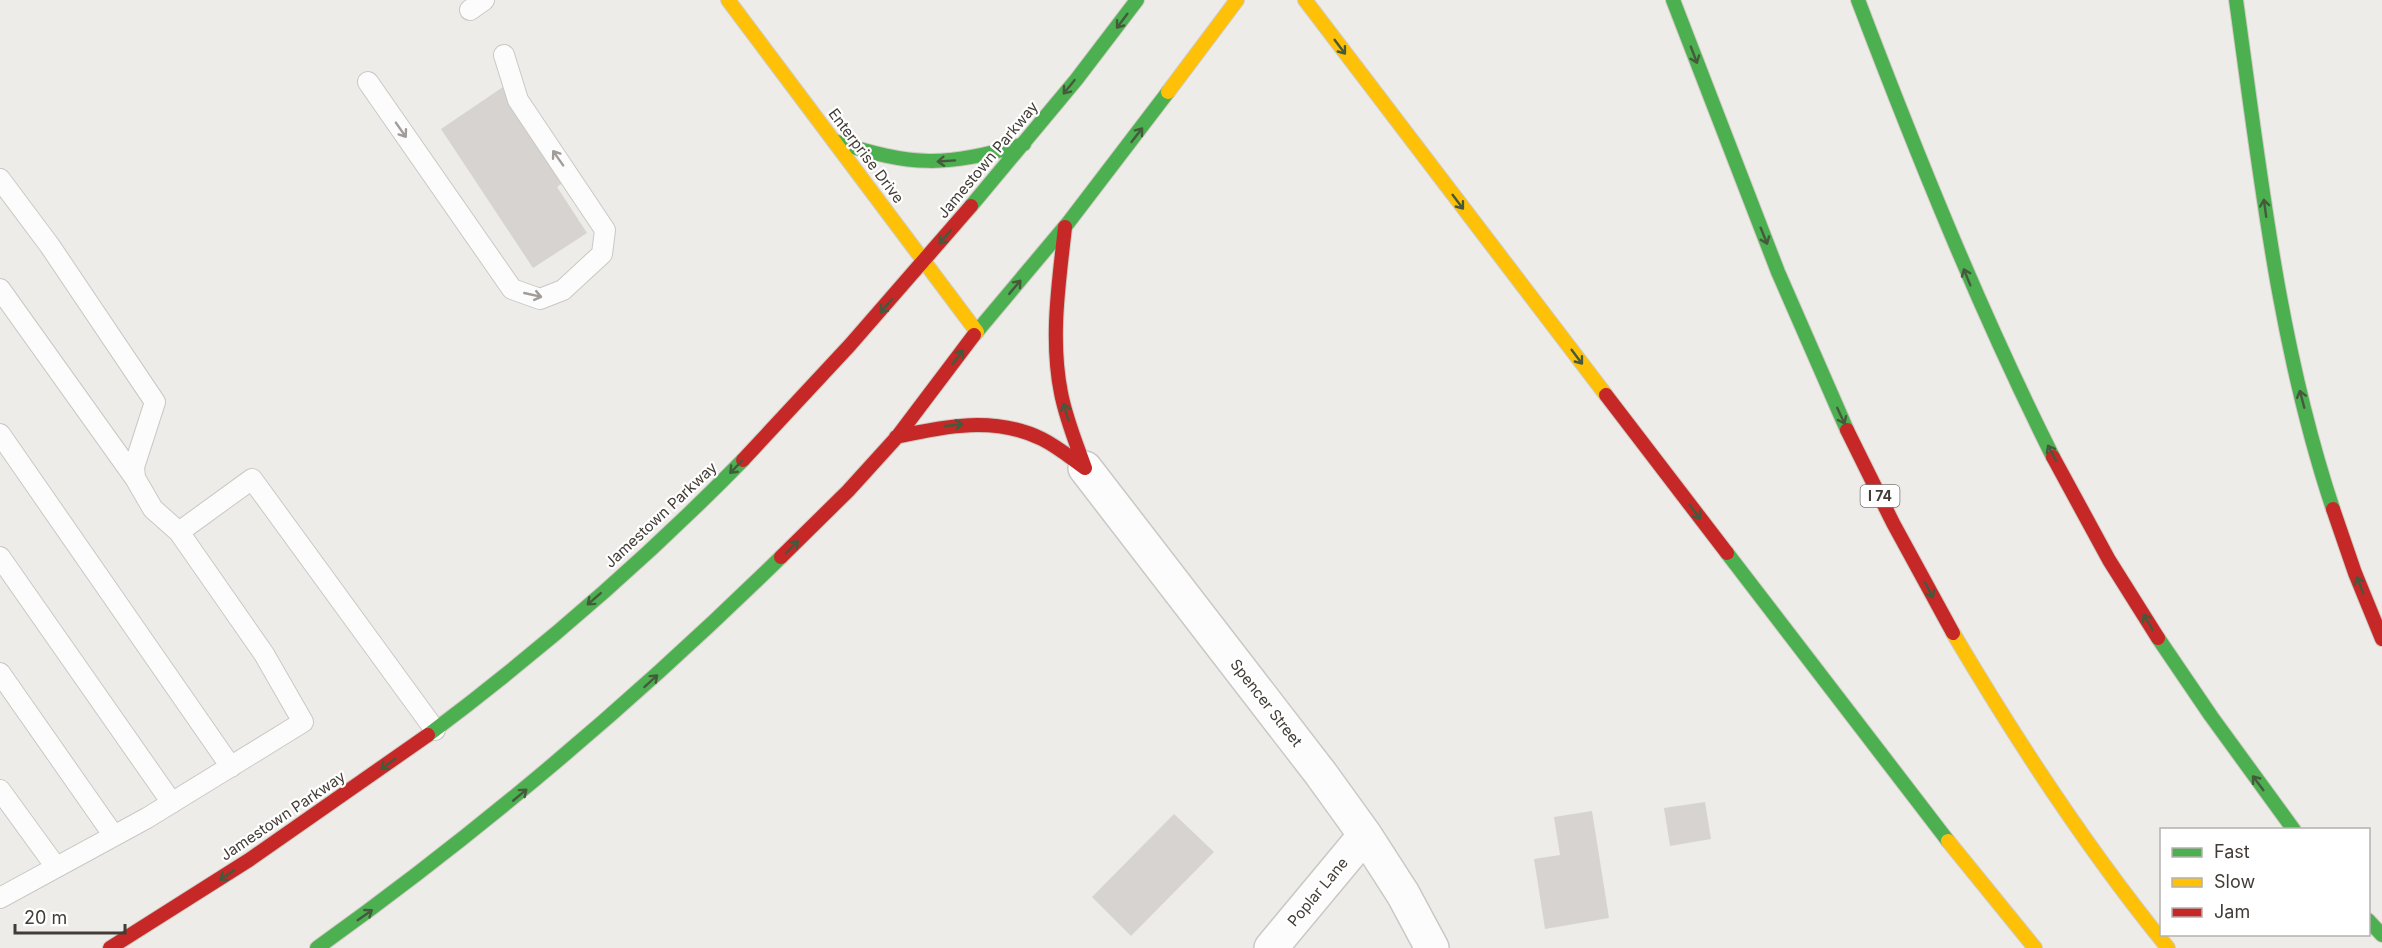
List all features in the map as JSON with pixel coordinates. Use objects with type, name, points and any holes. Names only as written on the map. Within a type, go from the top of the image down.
[{"type":"main road","name":"Enterprise Drive","points":[[728,0],[977,332]]},
{"type":"main road","name":"Jamestown Parkway","points":[[110,948],[206,889],[321,812],[435,730],[542,644],[638,561],[727,476],[827,373],[1023,144],[1137,0]]},
{"type":"main road","points":[[317,948],[385,901],[499,813],[608,721],[713,624],[795,543],[897,437],[977,332],[1065,227],[1140,131],[1237,0]]},
{"type":"main road","points":[[1305,0],[1917,802],[2035,948]]},
{"type":"main road","name":"I 74","points":[[1673,0],[1740,176],[1816,363],[1872,482],[1936,603],[2004,719],[2079,831],[2168,948]]},
{"type":"main road","points":[[1858,0],[1900,113],[1974,294],[2027,405],[2081,509],[2150,627],[2220,732],[2292,828]]},
{"type":"main road","points":[[2236,0],[2274,272],[2295,376],[2322,475],[2355,573],[2382,639]]},
{"type":"main road","points":[[834,141],[879,156],[910,162],[945,162],[975,158],[1023,144]]},
{"type":"main road","points":[[1065,227],[1055,322],[1055,355],[1062,397],[1085,468]]},
{"type":"main road","points":[[897,437],[939,426],[967,423],[993,424],[1018,429],[1043,440],[1085,468]]},
{"type":"main road","points":[[2370,922],[2382,935]]},
{"type":"street","name":"Spencer Street","points":[[1085,468],[1321,774],[1365,835],[1403,894],[1432,948]]},
{"type":"street","name":"Poplar Lane","points":[[1271,948],[1365,835]]},
{"type":"lane","points":[[368,82],[512,289],[540,298],[562,290],[602,254],[605,230],[518,100],[504,55]]},
{"type":"lane","points":[[0,178],[50,246],[155,402],[136,461],[135,478]]},
{"type":"lane","points":[[0,289],[135,478],[153,509],[179,532],[264,654],[303,722],[172,803],[0,898]]},
{"type":"lane","points":[[0,434],[231,767]]},
{"type":"lane","points":[[179,532],[252,479],[435,730]]},
{"type":"lane","points":[[0,557],[172,803]]},
{"type":"lane","points":[[0,673],[114,836]]},
{"type":"lane","points":[[0,790],[56,867]]},
{"type":"building","points":[[503,87],[565,181],[557,187],[587,233],[533,268],[441,129]]},
{"type":"building","points":[[1705,802],[1711,839],[1670,846],[1664,808]]},
{"type":"building","points":[[1592,811],[1609,918],[1545,929],[1534,859],[1560,855],[1554,817]]},
{"type":"building","points":[[1174,814],[1214,852],[1131,936],[1092,897]]},
{"type":"traffic: fast","points":[[971,206],[1076,80],[1137,0]]},
{"type":"traffic: fast","points":[[1673,0],[1778,272],[1847,430]]},
{"type":"traffic: fast","points":[[1858,0],[1950,231],[2053,457]]},
{"type":"traffic: fast","points":[[2236,0],[2263,193],[2284,321],[2314,447],[2333,509]]},
{"type":"traffic: fast","points":[[974,335],[1068,223],[1168,92]]},
{"type":"traffic: fast","points":[[834,141],[886,156],[929,161],[972,157],[1024,144]]},
{"type":"traffic: fast","points":[[428,735],[511,671],[591,604],[743,460]]},
{"type":"traffic: fast","points":[[1727,553],[1948,841]]},
{"type":"traffic: fast","points":[[317,948],[439,857],[556,762],[671,661],[781,557]]},
{"type":"traffic: fast","points":[[2158,638],[2211,716],[2293,828]]},
{"type":"traffic: fast","points":[[2370,922],[2382,935]]},
{"type":"traffic: slow","points":[[728,0],[977,332]]},
{"type":"traffic: slow","points":[[1168,92],[1237,0]]},
{"type":"traffic: slow","points":[[1305,0],[1606,395]]},
{"type":"traffic: slow","points":[[1953,633],[2054,795],[2138,911],[2168,948]]},
{"type":"traffic: slow","points":[[1948,841],[2035,948]]},
{"type":"traffic: jam","points":[[743,460],[850,345],[971,206]]},
{"type":"traffic: jam","points":[[1065,227],[1058,289],[1056,352],[1061,393],[1085,468]]},
{"type":"traffic: jam","points":[[781,557],[848,491],[897,437],[974,335]]},
{"type":"traffic: jam","points":[[1606,395],[1727,553]]},
{"type":"traffic: jam","points":[[896,437],[933,429],[970,425],[1006,427],[1042,439],[1085,468]]},
{"type":"traffic: jam","points":[[1847,430],[1893,523],[1953,633]]},
{"type":"traffic: jam","points":[[2053,457],[2109,560],[2158,638]]},
{"type":"traffic: jam","points":[[2333,509],[2355,573],[2382,639]]},
{"type":"traffic: jam","points":[[110,948],[249,860],[428,735]]}]
